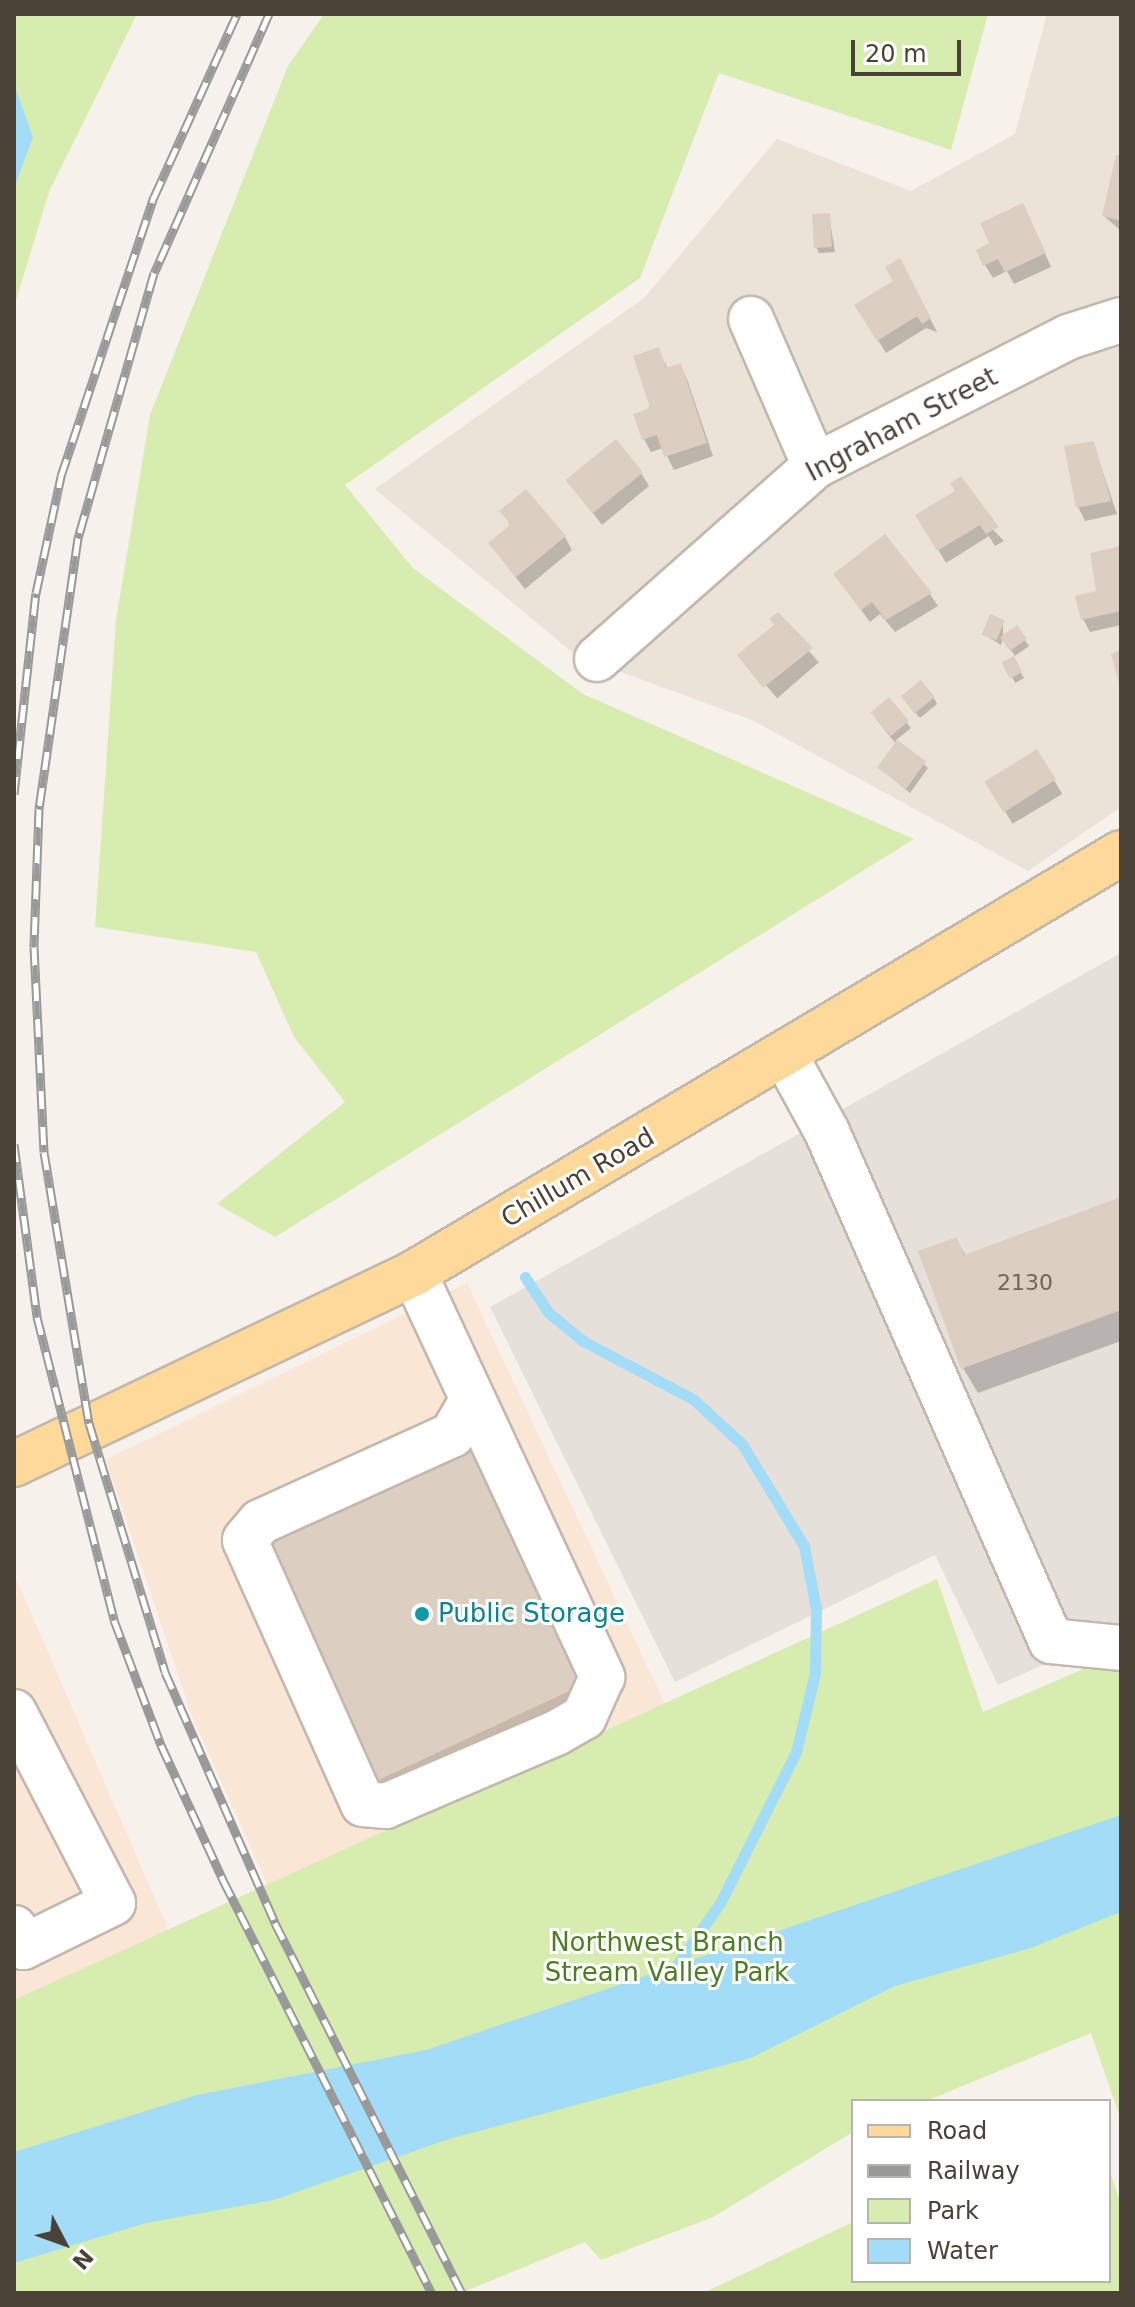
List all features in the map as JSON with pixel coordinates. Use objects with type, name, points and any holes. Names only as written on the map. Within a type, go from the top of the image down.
[{"type":"main road","name":"Chillum Road","points":[[14,1464],[414,1273],[786,1057],[1121,853]]},
{"type":"street","points":[[751,319],[815,466]]},
{"type":"street","name":"Ingraham Street","points":[[597,659],[815,466],[1068,337],[1121,320]]},
{"type":"street","points":[[786,1057],[827,1132],[1051,1641],[1121,1648]]},
{"type":"street","points":[[414,1273],[602,1677],[584,1717],[556,1733],[386,1806],[363,1804],[245,1540],[260,1522],[452,1435],[472,1401]]},
{"type":"street","points":[[14,1712],[113,1903],[23,1947],[14,1928]]},
{"type":"shaded area","points":[[1047,14],[1121,14],[1121,807],[1028,871],[752,720],[577,656],[375,489],[644,298],[777,139],[911,191],[1015,134]]},
{"type":"shaded area","points":[[1121,953],[1121,1630],[998,1685],[935,1555],[675,1682],[490,1307]]},
{"type":"shaded area","points":[[467,1283],[665,1704],[268,1886],[192,1716],[106,1460]]},
{"type":"shaded area","points":[[14,1574],[169,1931],[14,2000]]},
{"type":"green space","points":[[14,14],[137,14],[49,192],[14,307]]},
{"type":"green space","points":[[324,14],[988,14],[951,150],[719,73],[640,278],[345,485],[413,568],[583,694],[914,839],[275,1237],[217,1204],[345,1102],[294,1037],[256,952],[95,927],[116,620],[150,415],[288,66]]},
{"type":"green space","name":"Northwest Branch Stream Valley Park","points":[[937,1579],[983,1712],[1121,1653],[1121,2120],[1091,2033],[931,2099],[851,2099],[851,2133],[713,2217],[601,2260],[585,2242],[461,2293],[14,2293],[14,2000]]},
{"type":"green space","points":[[1111,2175],[1121,2205],[1121,2293],[703,2293],[851,2223],[851,2283],[1111,2283]]},
{"type":"water","points":[[14,84],[33,137],[14,188]]},
{"type":"water","points":[[1121,1815],[1121,1912],[1031,1948],[895,1986],[751,2058],[449,2139],[274,2200],[146,2223],[14,2263],[14,2152],[197,2095],[426,2050]]},
{"type":"building","points":[[1116,155],[1121,156],[1121,221],[1102,216]]},
{"type":"building","points":[[1023,203],[1046,253],[1005,272],[998,259],[983,266],[976,250],[989,243],[980,223]]},
{"type":"building","points":[[830,213],[832,247],[814,248],[812,214]]},
{"type":"building","points":[[900,258],[931,318],[922,324],[917,316],[877,341],[854,305],[893,281],[885,267]]},
{"type":"building","points":[[659,347],[666,368],[681,363],[707,443],[664,457],[657,435],[642,440],[633,414],[650,408],[633,356]]},
{"type":"building","points":[[616,439],[643,472],[593,513],[565,480]]},
{"type":"building","points":[[1094,441],[1111,501],[1076,508],[1064,446]]},
{"type":"building","points":[[961,476],[999,527],[986,534],[980,525],[937,551],[915,515],[955,491],[950,483]]},
{"type":"building","points":[[526,489],[566,536],[516,577],[488,543],[511,524],[499,511]]},
{"type":"building","points":[[885,534],[932,593],[886,620],[872,602],[861,610],[833,574]]},
{"type":"building","points":[[1121,546],[1121,611],[1081,620],[1075,596],[1096,591],[1090,553]]},
{"type":"building","points":[[778,612],[813,648],[763,688],[737,655],[774,625],[769,619]]},
{"type":"building","points":[[990,614],[1005,620],[997,640],[982,634]]},
{"type":"building","points":[[1017,625],[1027,639],[1010,651],[1000,637]]},
{"type":"building","points":[[1121,650],[1121,687],[1120,687],[1111,654]]},
{"type":"building","points":[[1014,656],[1022,672],[1010,678],[1002,662]]},
{"type":"building","points":[[921,680],[935,697],[915,713],[901,696]]},
{"type":"building","points":[[889,697],[909,721],[891,736],[871,712]]},
{"type":"building","points":[[897,740],[926,761],[906,789],[877,768]]},
{"type":"building","points":[[1037,749],[1056,780],[1003,812],[984,782]]},
{"type":"building","points":[[1121,1197],[1121,1310],[961,1369],[918,1251],[957,1237],[964,1255]]},
{"type":"building","name":"Public Storage","points":[[472,1444],[584,1684],[373,1783],[261,1542]]},
{"type":"waterway","points":[[525,1277],[548,1312],[583,1341],[693,1399],[742,1444],[804,1546],[816,1609],[815,1673],[796,1752],[720,1903],[666,1981]]},
{"type":"railway","points":[[14,794],[36,593],[61,476],[154,197],[237,14]]},
{"type":"railway","points":[[269,14],[154,273],[78,538],[39,809],[34,947],[44,1152],[89,1423],[165,1672],[275,1923],[462,2293]]},
{"type":"railway","points":[[14,1144],[37,1317],[114,1620],[161,1745],[223,1880],[432,2293]]},
{"type":"place","name":"Public Storage","points":[[422,1614]]}]
